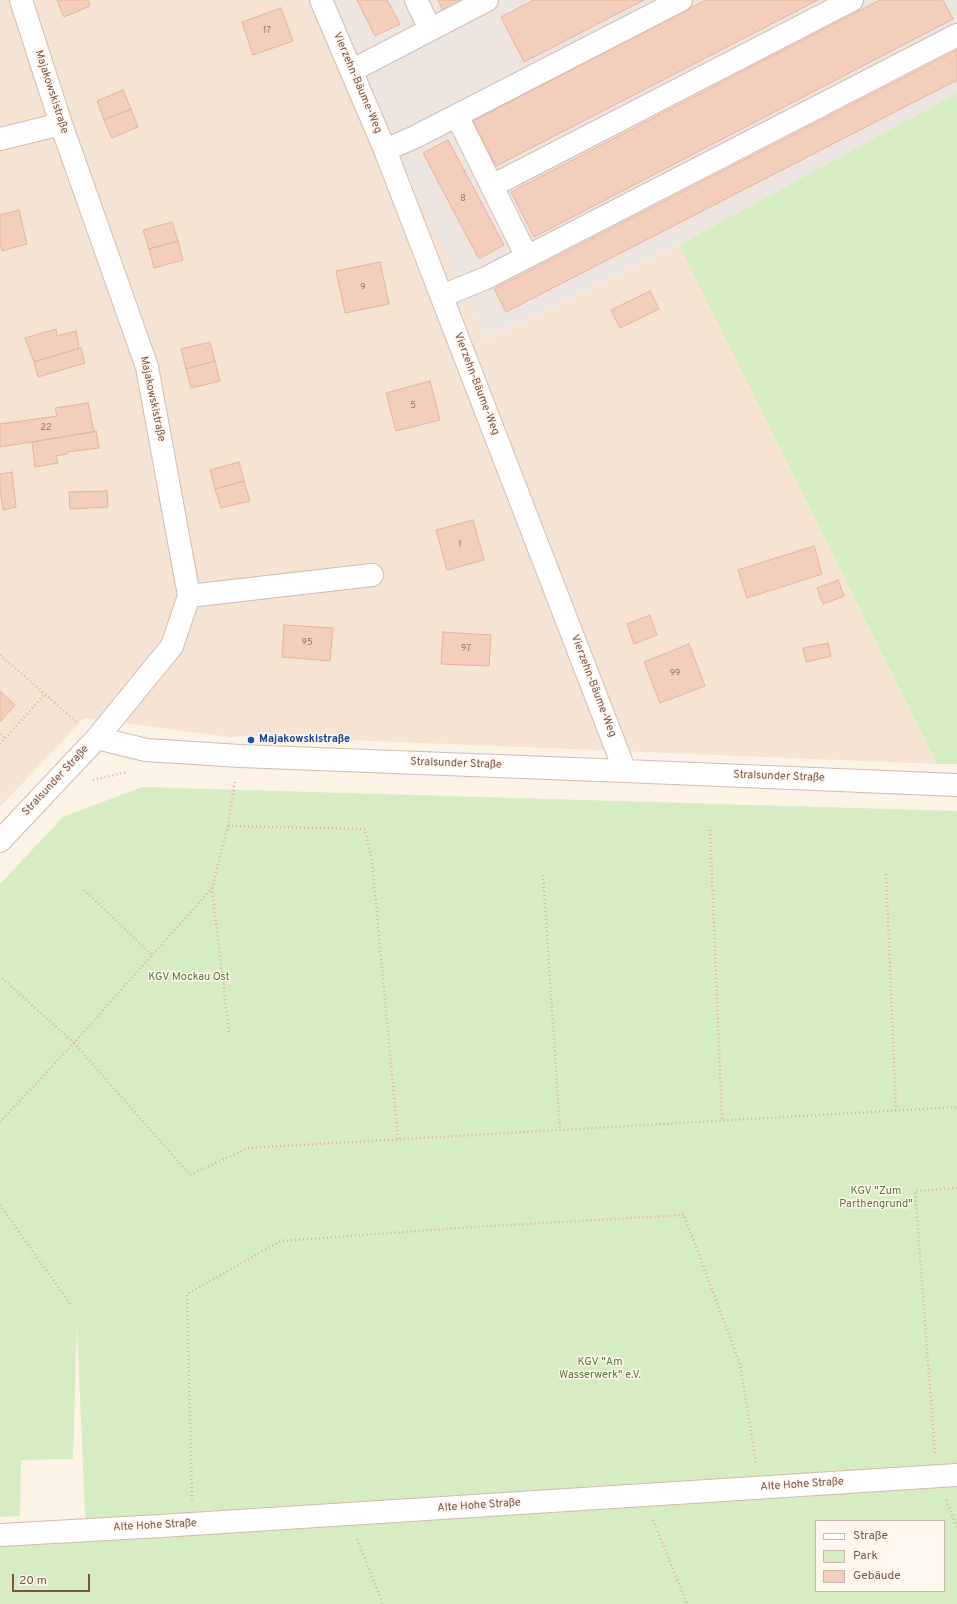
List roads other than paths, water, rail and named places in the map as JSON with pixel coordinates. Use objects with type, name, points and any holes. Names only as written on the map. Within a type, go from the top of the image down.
[{"type":"street","name":"Majakowskistraße","points":[[21,0],[61,124],[147,367],[189,596],[172,646],[97,738]]},
{"type":"street","name":"Vierzehn-Bäume-Weg","points":[[321,0],[385,150],[625,771]]},
{"type":"street","points":[[416,0],[430,29]]},
{"type":"street","points":[[351,71],[487,0]]},
{"type":"street","points":[[385,150],[415,138],[681,0]]},
{"type":"street","points":[[492,186],[852,0]]},
{"type":"street","points":[[442,296],[486,278],[957,35]]},
{"type":"street","points":[[456,116],[527,257]]},
{"type":"street","points":[[0,140],[61,124]]},
{"type":"street","points":[[189,596],[372,575]]},
{"type":"street","name":"Stralsunder Straße","points":[[0,841],[97,738],[146,750],[240,756],[957,785]]},
{"type":"street","name":"Alte Hohe Straße","points":[[0,1535],[193,1524],[947,1475]]},
{"type":"place","name":"Majakowskistraße","points":[[251,740]]},
{"type":"park label","name":"KGV Mockau Ost","points":[[189,978]]},
{"type":"park label","name":"KGV \"Zum Parthengrund\"","points":[[876,1198]]},
{"type":"park label","name":"KGV \"Am Wasserwerk\" e.V.","points":[[600,1369]]}]
